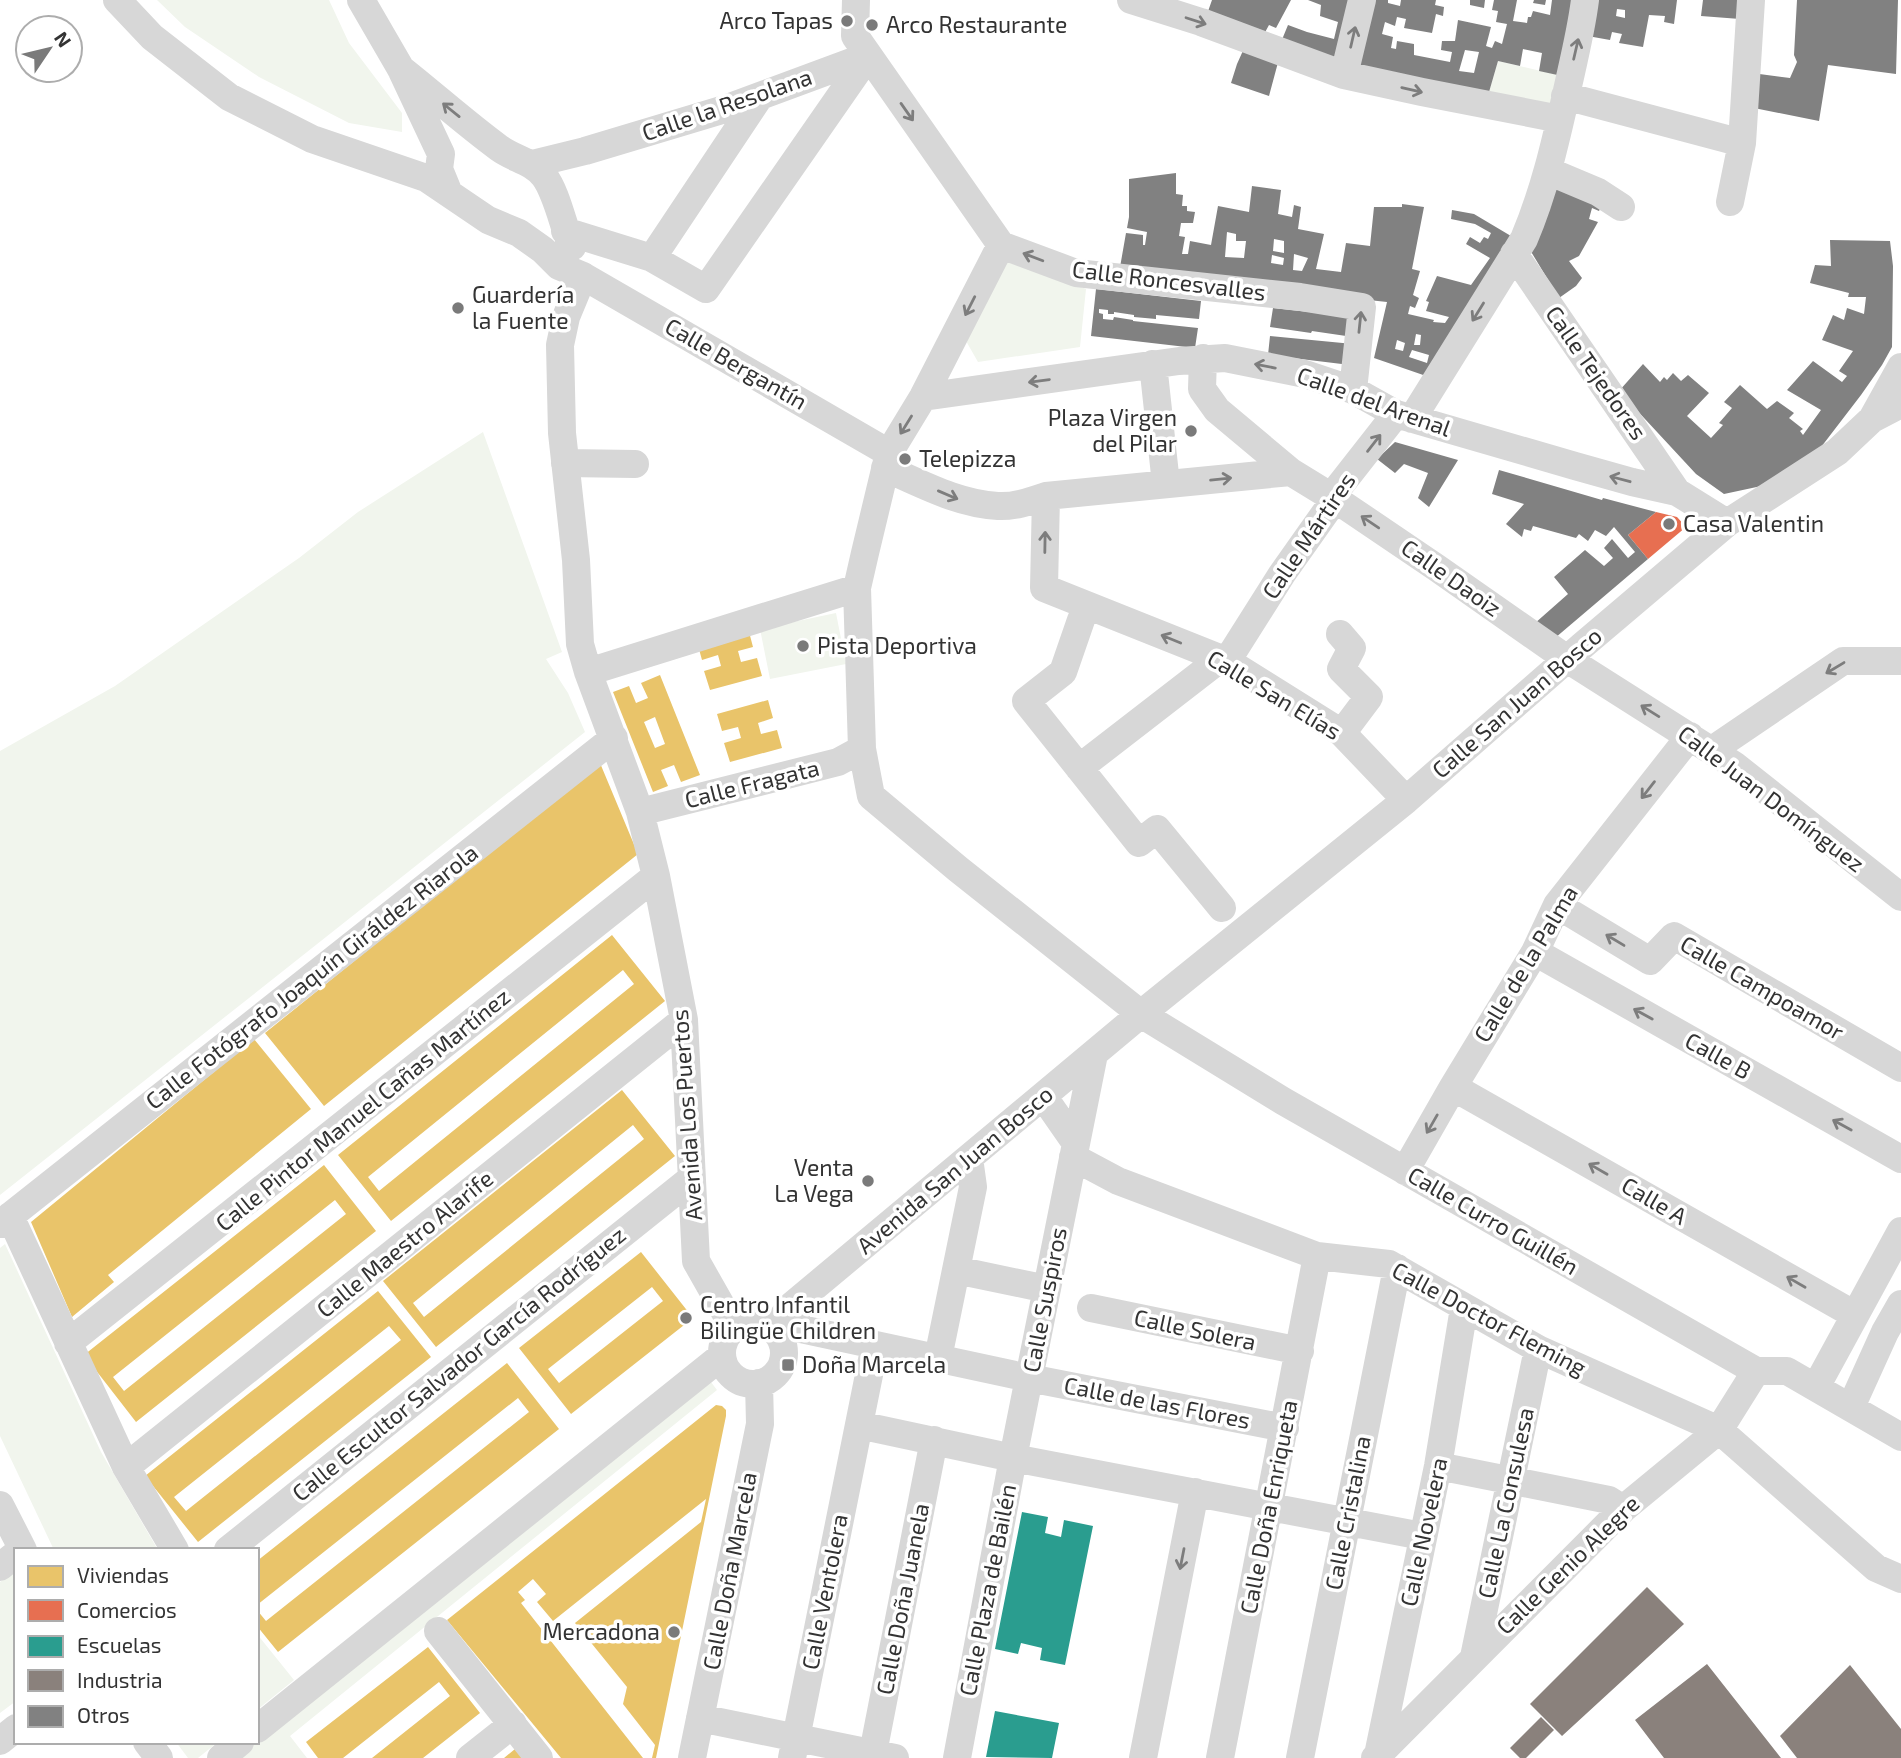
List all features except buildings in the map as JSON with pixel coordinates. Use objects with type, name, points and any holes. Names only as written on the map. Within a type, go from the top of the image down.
[{"type":"street","name":"Calle Bergantín","points":[[117,0],[152,37],[229,97],[312,139],[426,178],[488,220],[519,233],[543,250],[559,266],[583,276],[887,460],[961,500],[1000,507],[1023,504],[1046,496],[1291,472]]},
{"type":"street","points":[[361,0],[401,69],[441,156],[439,169],[448,191]]},
{"type":"street","points":[[856,0],[855,36],[1001,245]]},
{"type":"street","points":[[1131,0],[1213,26],[1344,75],[1422,92],[1563,108],[1742,143]]},
{"type":"street","points":[[1344,75],[1362,0]]},
{"type":"street","name":"Calle Mártires","points":[[1079,768],[1224,660],[1335,499],[1338,488],[1404,416],[1524,239],[1548,171],[1585,0]]},
{"type":"street","points":[[1730,202],[1742,143],[1751,0]]},
{"type":"street","points":[[558,210],[706,289],[868,56]]},
{"type":"street","name":"Calle la Resolana","points":[[532,164],[725,109],[868,56]]},
{"type":"street","points":[[401,69],[501,150],[532,164],[545,177],[583,276]]},
{"type":"street","points":[[652,258],[760,96]]},
{"type":"street","points":[[410,155],[428,144],[428,128]]},
{"type":"street","points":[[366,157],[441,156],[453,149],[501,150]]},
{"type":"street","points":[[519,233],[538,230],[550,222],[585,151]]},
{"type":"street","points":[[1548,171],[1598,192],[1621,207]]},
{"type":"street","name":"Calle Roncesvalles","points":[[1001,245],[1076,273],[1300,297],[1362,307],[1353,390]]},
{"type":"street","name":"Calle Curro Guillén","points":[[1001,245],[923,397],[887,460],[857,588],[862,749],[871,796],[958,869],[1141,1014],[1283,1101],[1756,1371],[1787,1371],[1901,1437]]},
{"type":"street","name":"Calle Tejedores","points":[[1514,254],[1677,492]]},
{"type":"street","name":"Avenida Los Puertos","points":[[583,276],[566,317],[560,345],[562,433],[576,560],[580,644],[640,812],[656,876],[684,1020],[696,1261],[734,1328]]},
{"type":"street","name":"Calle Daoiz","points":[[1203,358],[1202,389],[1217,410],[1291,472],[1437,568],[1567,659]]},
{"type":"street","name":"Calle del Arenal","points":[[923,397],[1153,364],[1225,358],[1306,374],[1353,390],[1404,416],[1574,467],[1677,492],[1727,523]]},
{"type":"street","points":[[1153,364],[1166,484]]},
{"type":"street","points":[[1872,419],[1901,367]]},
{"type":"street","name":"Calle San Juan Bosco","points":[[1141,1014],[1406,800],[1727,523],[1837,452],[1872,419],[1901,404]]},
{"type":"street","points":[[565,463],[635,464]]},
{"type":"street","name":"Calle San Elías","points":[[1046,496],[1044,588],[1224,660],[1342,733],[1406,800]]},
{"type":"street","points":[[588,672],[857,588]]},
{"type":"street","points":[[1081,620],[1063,672],[1026,701],[1139,843],[1157,829],[1222,908]]},
{"type":"street","points":[[1340,634],[1352,648],[1341,669],[1369,697],[1342,733]]},
{"type":"street","name":"Calle Juan Domínguez","points":[[1567,659],[1734,765],[1901,897]]},
{"type":"street","name":"Calle de la Palma","points":[[1405,1171],[1535,953],[1557,905],[1701,743],[1843,662],[1901,661]]},
{"type":"street","name":"Calle Fotógrafo Joaquín Giráldez Riarola","points":[[5,1220],[614,738]]},
{"type":"street","name":"Calle Fragata","points":[[640,812],[838,762],[862,749]]},
{"type":"street","name":"Calle Pintor Manuel Cañas Martínez","points":[[68,1343],[656,876]]},
{"type":"street","name":"Calle Campoamor","points":[[1557,905],[1650,961],[1674,936],[1901,1068]]},
{"type":"street","name":"Calle B","points":[[1535,953],[1901,1159]]},
{"type":"street","name":"Avenida San Juan Bosco","points":[[781,1319],[1141,1014]]},
{"type":"street","name":"Calle Maestro Alarife","points":[[126,1467],[684,1020]]},
{"type":"street","name":"Calle Suspiros","points":[[1013,1458],[1094,1054]]},
{"type":"street","name":"Calle A","points":[[1453,1087],[1855,1315]]},
{"type":"street","points":[[1043,1096],[1074,1150]]},
{"type":"street","name":"Calle Doctor Fleming","points":[[1074,1150],[1118,1181],[1317,1256],[1389,1264],[1538,1349],[1719,1430],[1875,1568],[1901,1579]]},
{"type":"street","points":[[938,1358],[973,1187],[968,1158]]},
{"type":"street","name":"Calle Escultor Salvador García Rodríguez","points":[[230,1548],[691,1179]]},
{"type":"street","points":[[5,1220],[68,1343],[126,1467],[174,1548]]},
{"type":"street","points":[[1815,1387],[1901,1231]]},
{"type":"street","name":"Calle Doña Enriqueta","points":[[1220,1758],[1317,1256]]},
{"type":"street","name":"Calle Cristalina","points":[[1300,1758],[1396,1268]]},
{"type":"street","points":[[956,1270],[1047,1289]]},
{"type":"street","points":[[1851,1407],[1885,1332],[1901,1304]]},
{"type":"street","name":"Calle Solera","points":[[1091,1308],[1300,1351]]},
{"type":"street","name":"Calle Novelera","points":[[1376,1757],[1438,1466],[1464,1308]]},
{"type":"street","points":[[781,1319],[780,1338],[784,1356],[776,1374],[759,1383],[739,1381],[725,1366],[722,1356],[727,1336],[734,1328],[744,1323],[765,1325],[781,1319]]},
{"type":"street","name":"Calle de las Flores","points":[[781,1319],[802,1329],[875,1345],[1285,1428]]},
{"type":"street","name":"Calle Ventolera","points":[[794,1747],[875,1345]]},
{"type":"street","name":"Calle La Consulesa","points":[[1474,1657],[1538,1349]]},
{"type":"street","points":[[259,1726],[722,1356]]},
{"type":"street","name":"Calle Genio Alegre","points":[[1376,1757],[1623,1509],[1719,1430],[1756,1371]]},
{"type":"street","name":"Calle Doña Marcela","points":[[692,1758],[760,1424],[759,1383]]},
{"type":"street","points":[[859,1425],[1013,1458]]},
{"type":"street","name":"Calle Doña Juanela","points":[[880,1756],[934,1440]]},
{"type":"street","name":"Calle Plaza de Bailén","points":[[957,1758],[1013,1458],[1422,1536]]},
{"type":"street","points":[[1438,1466],[1609,1500],[1623,1509]]},
{"type":"street","points":[[1143,1758],[1195,1492]]},
{"type":"street","points":[[0,1504],[20,1548]]},
{"type":"street","points":[[0,1567],[14,1556]]},
{"type":"street","points":[[438,1632],[539,1758]]},
{"type":"street","points":[[700,1718],[794,1747],[880,1756]]},
{"type":"street","points":[[470,1758],[513,1724]]},
{"type":"street","points":[[0,1741],[14,1730]]},
{"type":"street","points":[[220,1758],[238,1744]]},
{"type":"shaded area","points":[[157,0],[329,0],[349,43],[402,113],[402,132],[349,123],[259,77],[185,27]]},
{"type":"shaded area","points":[[1498,61],[1562,76],[1555,113],[1487,99]]},
{"type":"shaded area","points":[[1007,258],[1086,289],[1080,347],[978,362],[966,341]]},
{"type":"shaded area","points":[[483,432],[562,652],[546,659],[568,693],[585,732],[0,1195],[0,751],[115,686],[299,558],[358,512]]},
{"type":"shaded area","name":"Pista Deportiva","points":[[836,613],[846,664],[770,679],[760,629]]},
{"type":"shaded area","points":[[5,1244],[101,1452],[157,1548],[53,1548],[0,1436],[0,1248]]},
{"type":"shaded area","points":[[708,1378],[717,1390],[290,1736],[307,1758],[234,1758],[251,1744],[259,1744],[259,1738]]},
{"type":"shaded area","points":[[13,1571],[14,1702],[0,1713],[0,1582]]},
{"type":"shaded area","points":[[259,1636],[294,1680],[259,1708]]},
{"type":"shaded area","points":[[178,1744],[216,1744],[198,1758],[188,1758]]},
{"type":"place","name":"Arco Tapas","points":[[847,21]]},
{"type":"place","name":"Arco Restaurante","points":[[872,25]]},
{"type":"place","name":"Guardería la Fuente","points":[[458,308]]},
{"type":"place","name":"Plaza Virgen del Pilar","points":[[1191,431]]},
{"type":"place","name":"Telepizza","points":[[905,459]]},
{"type":"place","name":"Casa Valentin","points":[[1669,524]]},
{"type":"place","name":"Pista Deportiva","points":[[803,646]]},
{"type":"place","name":"Venta La Vega","points":[[868,1181]]},
{"type":"place","name":"Centro Infantil Bilingüe Children","points":[[686,1318]]},
{"type":"place","name":"Doña Marcela","points":[[788,1365]]},
{"type":"place","name":"Mercadona","points":[[674,1632]]}]
